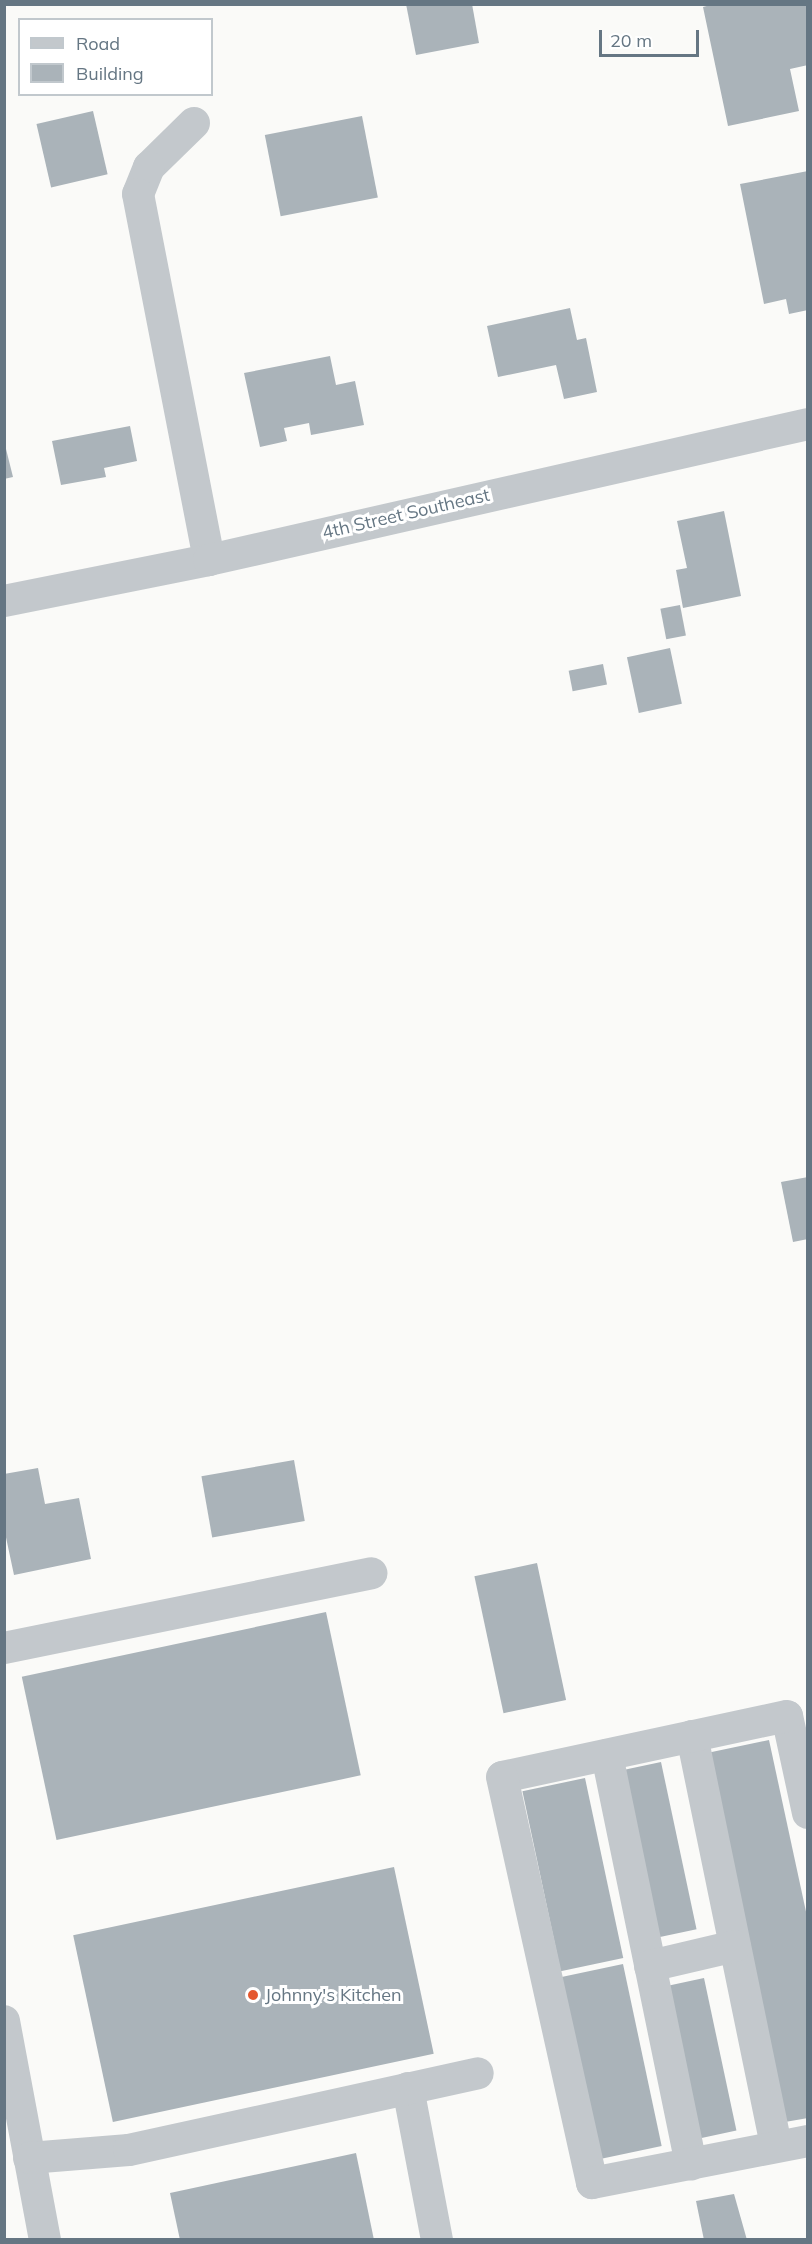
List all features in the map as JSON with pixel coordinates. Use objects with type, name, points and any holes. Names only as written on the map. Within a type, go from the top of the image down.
[{"type":"street","points":[[194,123],[149,168],[138,194],[209,560]]},
{"type":"street","name":"4th Street Southeast","points":[[4,601],[209,560],[807,424]]},
{"type":"street","points":[[4,1648],[371,1573]]},
{"type":"street","points":[[807,1813],[787,1716],[502,1778],[592,2183],[807,2141]]},
{"type":"street","points":[[692,1736],[776,2147]]},
{"type":"street","points":[[607,1755],[691,2164]]},
{"type":"street","points":[[650,1966],[735,1946]]},
{"type":"street","points":[[4,2020],[45,2240]]},
{"type":"street","points":[[29,2158],[129,2150],[478,2073]]},
{"type":"street","points":[[408,2088],[437,2240]]},
{"type":"building","points":[[406,4],[472,4],[479,43],[416,55]]},
{"type":"building","points":[[714,4],[808,4],[808,65],[790,69],[799,111],[728,126],[703,7]]},
{"type":"building","points":[[93,111],[108,174],[51,187],[36,124]]},
{"type":"building","points":[[362,116],[378,197],[281,216],[265,135]]},
{"type":"building","points":[[808,171],[808,310],[789,314],[786,299],[764,304],[740,184]]},
{"type":"building","points":[[570,308],[577,340],[586,338],[597,392],[564,399],[556,365],[498,377],[487,326]]},
{"type":"building","points":[[330,356],[336,385],[355,381],[364,425],[311,435],[309,423],[284,428],[287,441],[260,447],[244,373]]},
{"type":"building","points":[[130,426],[137,461],[104,468],[106,477],[61,485],[52,441]]},
{"type":"building","points":[[4,441],[13,477],[4,479]]},
{"type":"building","points":[[724,511],[741,596],[683,608],[676,570],[687,568],[677,521]]},
{"type":"building","points":[[680,605],[686,635],[666,639],[660,609]]},
{"type":"building","points":[[670,648],[682,704],[639,713],[627,657]]},
{"type":"building","points":[[603,664],[607,685],[573,691],[569,671]]},
{"type":"building","points":[[808,1177],[808,1239],[793,1242],[781,1182]]},
{"type":"building","points":[[294,1460],[305,1521],[212,1537],[201,1476]]},
{"type":"building","points":[[38,1468],[45,1504],[79,1498],[91,1559],[14,1575],[4,1528],[4,1474]]},
{"type":"building","points":[[537,1563],[566,1700],[504,1713],[474,1576]]},
{"type":"building","points":[[326,1612],[361,1775],[57,1840],[22,1677]]},
{"type":"building","points":[[769,1740],[808,1921],[808,2118],[785,2122],[707,1753]]},
{"type":"building","points":[[661,1762],[697,1929],[656,1938],[621,1771]]},
{"type":"building","points":[[585,1778],[623,1958],[561,1971],[522,1791]]},
{"type":"building","name":"Johnny's Kitchen","points":[[394,1867],[434,2054],[113,2122],[73,1935]]},
{"type":"building","points":[[623,1964],[662,2146],[599,2159],[560,1977]]},
{"type":"building","points":[[704,1978],[736,2131],[699,2138],[667,1986]]},
{"type":"building","points":[[356,2153],[374,2240],[180,2240],[170,2193]]},
{"type":"building","points":[[734,2194],[747,2240],[704,2240],[696,2201]]},
{"type":"place","name":"Johnny's Kitchen","points":[[253,1995]]}]
